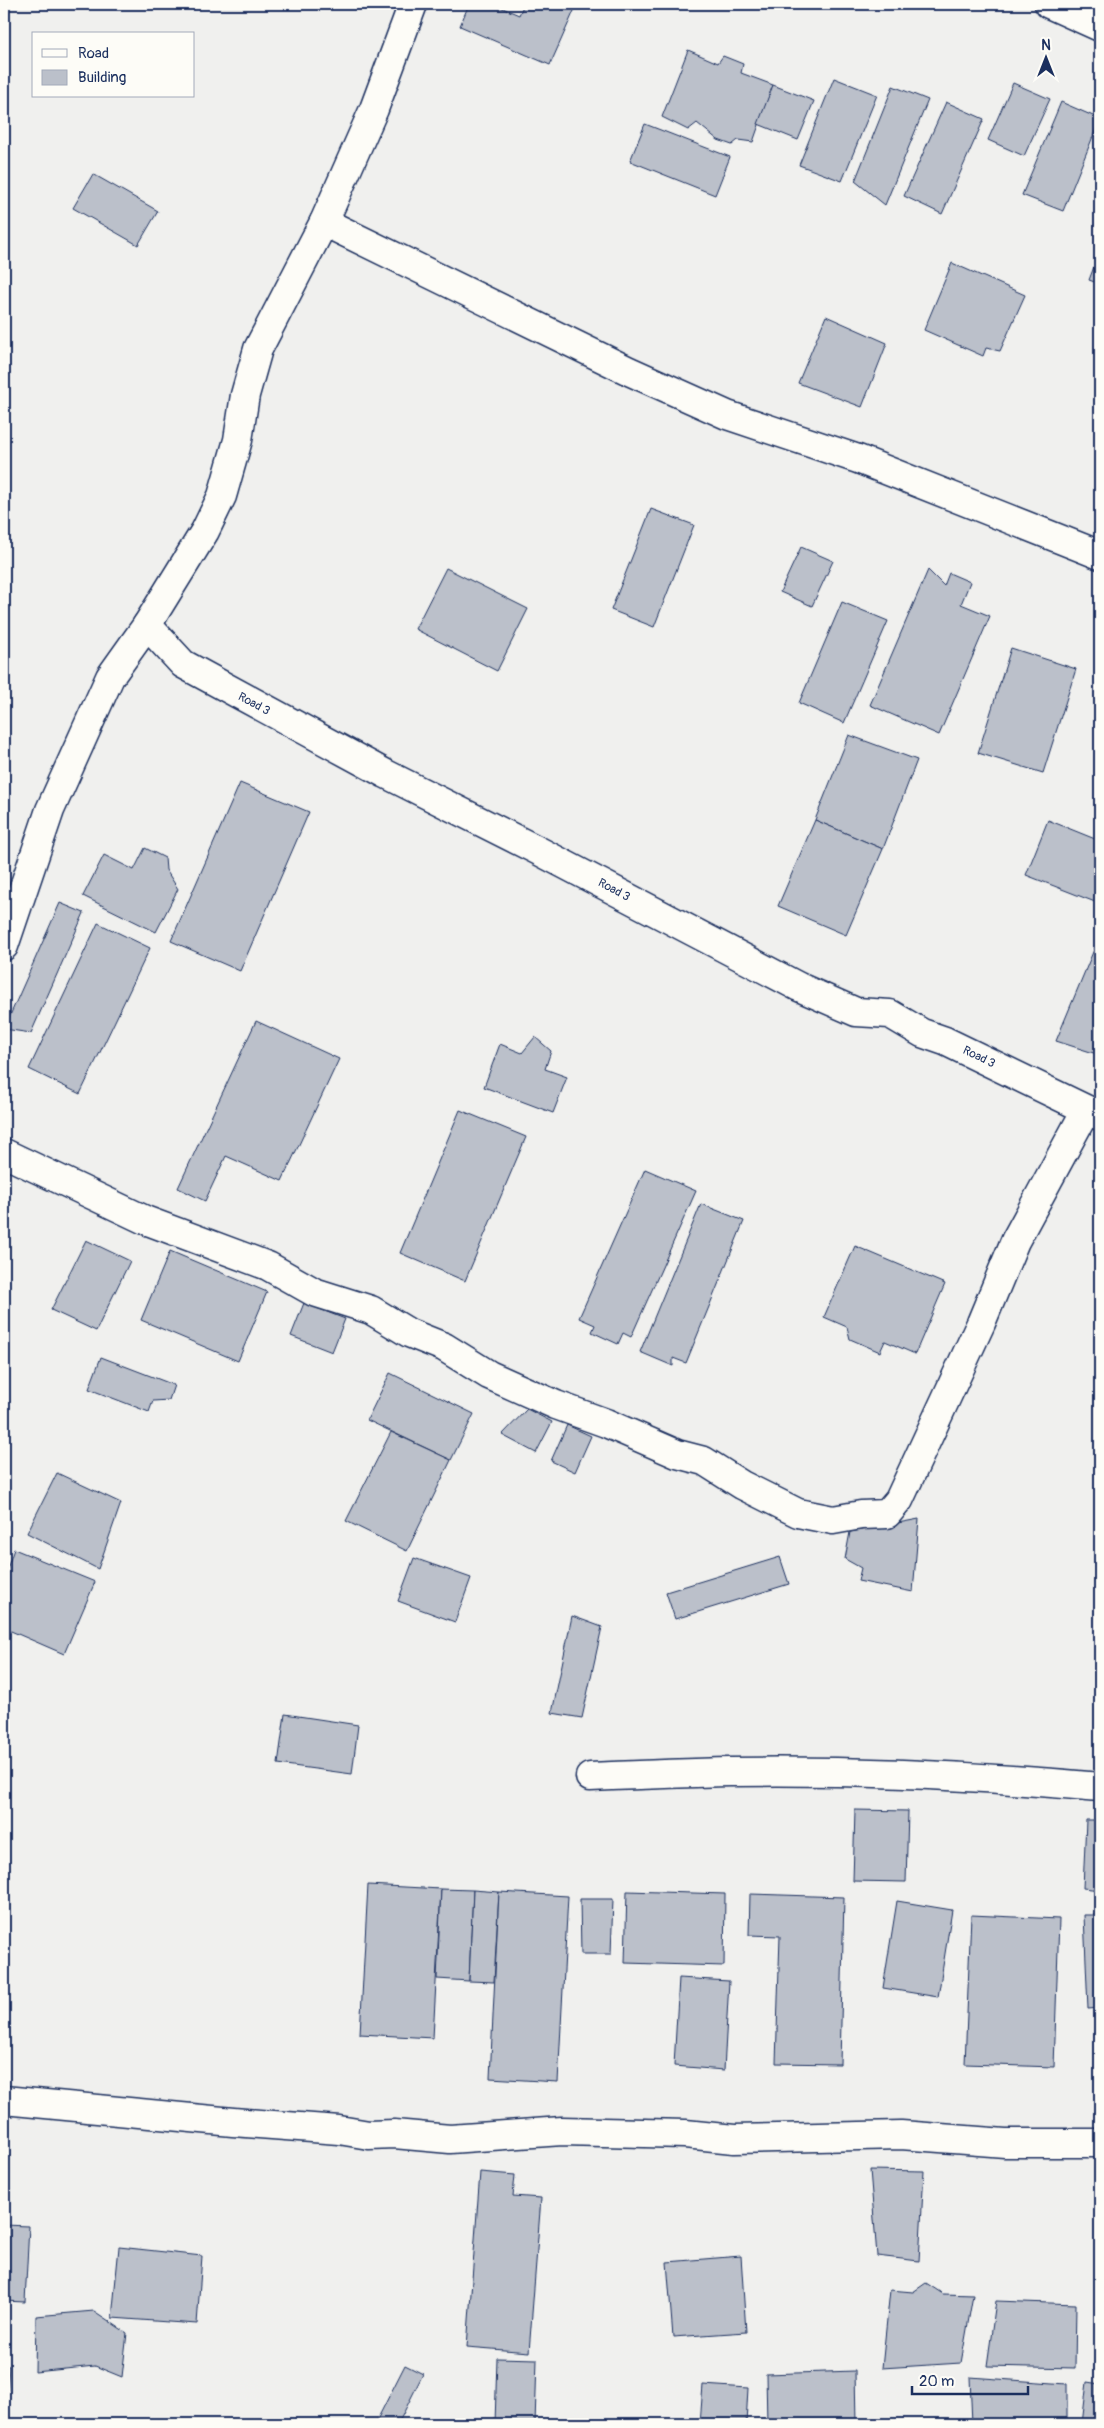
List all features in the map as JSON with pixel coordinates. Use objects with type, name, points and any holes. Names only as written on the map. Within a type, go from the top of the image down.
[{"type":"street","points":[[4,946],[50,810],[110,677],[148,625],[205,530],[222,496],[238,440],[245,395],[258,349],[324,222],[374,109],[413,4]]},
{"type":"street","points":[[1049,4],[1088,16]]},
{"type":"street","points":[[324,222],[629,370],[727,415],[858,459],[1100,555]]},
{"type":"street","name":"Road 3","points":[[148,625],[183,664],[221,686],[386,774],[539,850],[739,957],[856,1012],[890,1014],[922,1033],[945,1040],[1093,1113]]},
{"type":"street","points":[[4,1153],[145,1220],[268,1266],[314,1292],[371,1310],[408,1333],[444,1347],[489,1375],[556,1405],[606,1423],[677,1454],[704,1461],[742,1485],[798,1513],[833,1520],[861,1515],[886,1514],[899,1500],[981,1323],[1015,1241],[1093,1113]]},
{"type":"street","points":[[590,1777],[730,1772],[852,1773],[1032,1781],[1100,1787]]},
{"type":"street","points":[[4,2100],[339,2130],[370,2136],[394,2134],[450,2139],[562,2131],[685,2134],[734,2139],[901,2136],[1005,2142],[1100,2143]]},
{"type":"building","points":[[469,4],[493,4],[519,15],[524,4],[577,4],[550,65],[460,26]]},
{"type":"building","points":[[688,50],[718,63],[723,56],[743,64],[741,73],[773,85],[753,142],[738,140],[732,145],[718,140],[697,123],[688,130],[662,117]]},
{"type":"building","points":[[834,78],[877,95],[842,181],[799,165]]},
{"type":"building","points":[[1013,83],[1050,99],[1024,156],[988,140]]},
{"type":"building","points":[[773,85],[814,101],[798,140],[758,124]]},
{"type":"building","points":[[893,86],[928,100],[885,205],[855,181]]},
{"type":"building","points":[[946,102],[984,119],[942,214],[904,196]]},
{"type":"building","points":[[1061,102],[1100,119],[1063,211],[1022,195]]},
{"type":"building","points":[[645,124],[730,157],[715,195],[630,161]]},
{"type":"building","points":[[93,174],[158,211],[138,245],[73,208]]},
{"type":"building","points":[[1100,251],[1100,284],[1089,280]]},
{"type":"building","points":[[952,263],[1025,295],[1000,351],[986,348],[983,356],[924,330]]},
{"type":"building","points":[[826,316],[887,343],[862,407],[798,383]]},
{"type":"building","points":[[651,509],[694,525],[654,627],[611,610]]},
{"type":"building","points":[[801,547],[833,561],[812,606],[780,592]]},
{"type":"building","points":[[446,568],[528,609],[497,671],[415,629]]},
{"type":"building","points":[[928,570],[944,586],[949,573],[970,582],[961,604],[990,616],[939,735],[870,705]]},
{"type":"building","points":[[842,602],[888,621],[844,723],[799,703]]},
{"type":"building","points":[[1011,648],[1076,669],[1043,773],[978,753]]},
{"type":"building","points":[[849,735],[917,760],[883,849],[815,820]]},
{"type":"building","points":[[240,783],[309,812],[240,971],[171,941]]},
{"type":"building","points":[[815,820],[883,849],[846,935],[778,906]]},
{"type":"building","points":[[1048,820],[1100,841],[1100,890],[1095,902],[1026,875]]},
{"type":"building","points":[[145,848],[165,858],[166,870],[178,889],[156,932],[83,896],[104,855],[134,870]]},
{"type":"building","points":[[60,903],[84,913],[31,1033],[4,1029]]},
{"type":"building","points":[[98,923],[150,948],[80,1094],[29,1069]]},
{"type":"building","points":[[1100,935],[1100,1055],[1056,1041]]},
{"type":"building","points":[[256,1021],[339,1059],[282,1181],[226,1156],[205,1201],[178,1188]]},
{"type":"building","points":[[535,1037],[551,1051],[545,1069],[567,1077],[553,1113],[484,1087],[500,1044],[522,1053]]},
{"type":"building","points":[[460,1110],[526,1137],[465,1281],[400,1253]]},
{"type":"building","points":[[645,1169],[696,1191],[631,1337],[623,1333],[618,1344],[592,1332],[595,1325],[579,1318]]},
{"type":"building","points":[[701,1204],[744,1221],[686,1363],[673,1358],[673,1366],[640,1352]]},
{"type":"building","points":[[86,1240],[130,1261],[96,1331],[51,1310]]},
{"type":"building","points":[[855,1246],[945,1284],[915,1354],[885,1341],[880,1352],[850,1339],[847,1327],[824,1317]]},
{"type":"building","points":[[170,1251],[267,1292],[238,1361],[141,1320]]},
{"type":"building","points":[[304,1303],[345,1319],[332,1352],[291,1336]]},
{"type":"building","points":[[101,1357],[174,1385],[169,1400],[153,1401],[149,1412],[89,1389]]},
{"type":"building","points":[[390,1373],[474,1414],[451,1460],[367,1420]]},
{"type":"building","points":[[527,1409],[552,1422],[536,1453],[502,1435]]},
{"type":"building","points":[[567,1425],[591,1436],[575,1472],[551,1461]]},
{"type":"building","points":[[391,1432],[451,1460],[407,1551],[346,1521]]},
{"type":"building","points":[[57,1473],[121,1503],[98,1569],[27,1533]]},
{"type":"building","points":[[919,1519],[913,1592],[858,1581],[861,1568],[845,1559],[850,1532]]},
{"type":"building","points":[[14,1549],[95,1582],[64,1654],[4,1628],[4,1577]]},
{"type":"building","points":[[780,1557],[789,1584],[675,1619],[666,1592]]},
{"type":"building","points":[[414,1558],[471,1578],[455,1622],[398,1601]]},
{"type":"building","points":[[572,1616],[602,1627],[582,1718],[552,1713]]},
{"type":"building","points":[[285,1714],[358,1725],[352,1774],[278,1764]]},
{"type":"building","points":[[855,1810],[908,1811],[906,1882],[853,1881]]},
{"type":"building","points":[[1086,1820],[1100,1820],[1100,1890],[1083,1888]]},
{"type":"building","points":[[368,1885],[441,1889],[433,2038],[360,2034]]},
{"type":"building","points":[[441,1889],[473,1890],[469,1981],[437,1979]]},
{"type":"building","points":[[473,1890],[499,1892],[494,1982],[469,1981]]},
{"type":"building","points":[[627,1891],[725,1894],[724,1966],[625,1963]]},
{"type":"building","points":[[499,1892],[568,1896],[558,2082],[490,2078]]},
{"type":"building","points":[[750,1894],[844,1897],[840,2064],[776,2063],[780,1936],[749,1935]]},
{"type":"building","points":[[580,1899],[613,1899],[611,1954],[581,1954]]},
{"type":"building","points":[[897,1901],[952,1910],[938,1997],[883,1988]]},
{"type":"building","points":[[971,1915],[1059,1919],[1054,2067],[965,2064]]},
{"type":"building","points":[[1084,1915],[1100,1915],[1100,2008],[1088,2009]]},
{"type":"building","points":[[679,1978],[729,1981],[724,2070],[674,2066]]},
{"type":"building","points":[[870,2170],[924,2171],[919,2261],[877,2256]]},
{"type":"building","points":[[480,2172],[515,2175],[513,2196],[541,2198],[529,2352],[467,2347]]},
{"type":"building","points":[[4,2225],[29,2226],[25,2302],[4,2301]]},
{"type":"building","points":[[119,2247],[202,2256],[197,2324],[112,2318]]},
{"type":"building","points":[[741,2256],[746,2332],[673,2337],[667,2262]]},
{"type":"building","points":[[926,2283],[943,2294],[973,2295],[961,2363],[882,2368],[890,2290],[913,2292]]},
{"type":"building","points":[[996,2301],[1076,2304],[1075,2368],[987,2366]]},
{"type":"building","points":[[94,2311],[127,2333],[122,2377],[95,2366],[35,2372],[36,2316]]},
{"type":"building","points":[[497,2358],[537,2359],[535,2424],[495,2424]]},
{"type":"building","points":[[4,2365],[9,2366],[5,2424],[4,2424]]},
{"type":"building","points":[[405,2365],[423,2374],[398,2424],[375,2424]]},
{"type":"building","points":[[855,2371],[856,2424],[767,2424],[766,2374]]},
{"type":"building","points":[[970,2377],[1067,2384],[1067,2424],[972,2424]]},
{"type":"building","points":[[1087,2382],[1100,2384],[1100,2424],[1082,2424]]},
{"type":"building","points":[[703,2385],[748,2388],[746,2424],[700,2424]]}]
